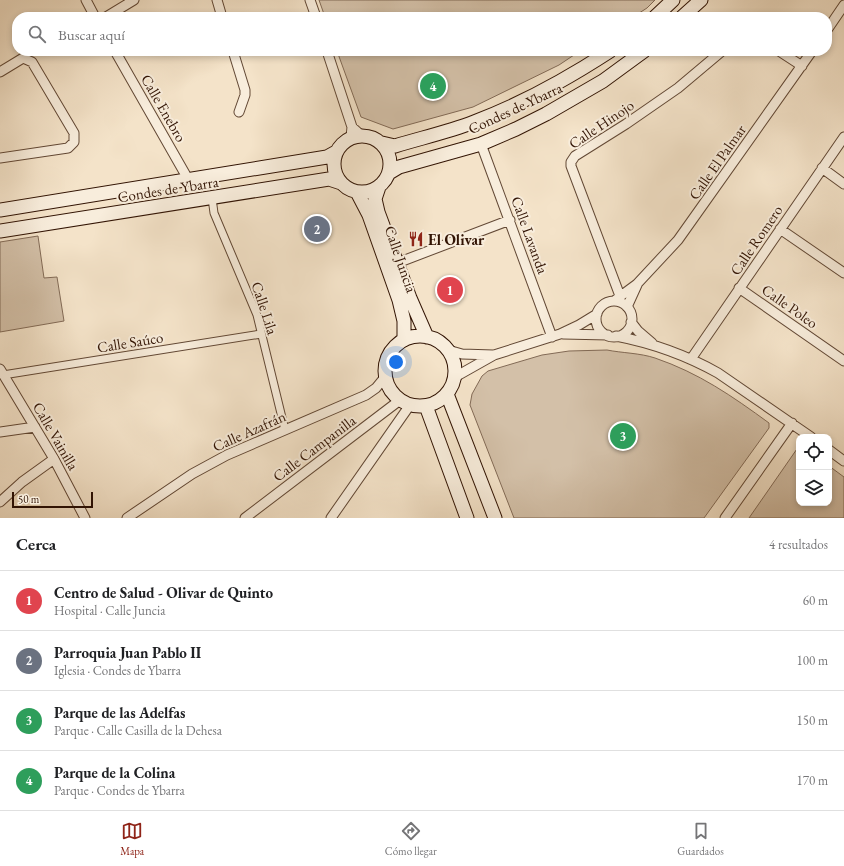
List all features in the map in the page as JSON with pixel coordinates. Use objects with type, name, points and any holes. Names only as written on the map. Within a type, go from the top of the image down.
[{"type":"main road","points":[[660,12],[673,0]]},
{"type":"main road","points":[[688,12],[701,0]]},
{"type":"main road","name":"Condes de Ybarra","points":[[382,143],[395,146],[475,122],[530,98],[602,56]]},
{"type":"main road","name":"Condes de Ybarra","points":[[389,173],[399,167],[481,144],[546,114],[604,80],[637,56]]},
{"type":"main road","points":[[355,133],[376,138],[382,143],[387,149],[391,165],[385,181],[379,187],[372,190],[357,192],[341,183],[334,168],[334,159],[336,152],[345,141],[355,133]]},
{"type":"main road","name":"Condes de Ybarra","points":[[0,210],[327,157],[336,152]]},
{"type":"main road","name":"Condes de Ybarra","points":[[0,231],[329,179],[341,183]]},
{"type":"main road","name":"Calle Juncia","points":[[379,187],[375,198],[378,212],[410,298],[427,337]]},
{"type":"main road","name":"Calle Juncia","points":[[357,192],[369,215],[399,300],[404,321],[404,340]]},
{"type":"main road","points":[[415,337],[427,337],[435,339],[448,350],[453,358],[455,377],[452,386],[441,400],[426,406],[405,403],[393,394],[388,386],[385,366],[395,347],[404,340],[415,337]]},
{"type":"main road","points":[[447,394],[495,518]]},
{"type":"main road","points":[[426,406],[466,518]]},
{"type":"street","points":[[86,0],[92,12]]},
{"type":"street","points":[[114,12],[134,0]]},
{"type":"street","points":[[217,0],[221,12]]},
{"type":"street","points":[[310,0],[314,12]]},
{"type":"street","points":[[832,23],[844,5]]},
{"type":"street","name":"Calle Enebro","points":[[118,56],[188,179]]},
{"type":"street","points":[[235,56],[245,90],[245,95],[239,112]]},
{"type":"street","points":[[329,56],[355,133]]},
{"type":"street","name":"Calle Hinojo","points":[[617,299],[570,166],[571,162],[575,156],[626,124],[678,88],[716,56]]},
{"type":"street","points":[[787,56],[802,66]]},
{"type":"street","name":"Calle El Palmar","points":[[617,299],[638,284],[678,240],[809,56]]},
{"type":"street","points":[[0,72],[23,58],[32,62],[74,133],[74,142],[68,148],[0,158]]},
{"type":"street","name":"Calle Romero","points":[[691,358],[844,137]]},
{"type":"street","name":"Calle Lavanda","points":[[481,144],[556,336]]},
{"type":"street","points":[[822,168],[844,184]]},
{"type":"street","name":"Calle Lila","points":[[212,198],[214,213],[257,315],[285,430]]},
{"type":"street","points":[[397,262],[510,220]]},
{"type":"street","points":[[780,229],[844,273]]},
{"type":"street","name":"Calle El Palmar","points":[[627,307],[638,284]]},
{"type":"street","name":"Calle Poleo","points":[[740,288],[844,361]]},
{"type":"street","points":[[455,377],[494,355],[556,336],[579,325],[597,314],[603,305],[617,299],[630,311],[631,322],[626,332],[612,336],[600,329],[596,319],[597,314]]},
{"type":"street","points":[[631,322],[638,331],[656,346]]},
{"type":"street","name":"Calle Saúco","points":[[2,372],[261,334]]},
{"type":"street","points":[[556,336],[612,336],[656,346],[691,358],[718,373],[807,434]]},
{"type":"street","points":[[448,350],[462,354],[494,355]]},
{"type":"street","name":"Calle Vainilla","points":[[2,372],[54,459],[85,518]]},
{"type":"street","name":"Calle Azafrán","points":[[127,518],[192,474],[228,455],[366,395],[376,388],[386,377]]},
{"type":"street","points":[[330,518],[395,427],[405,403]]},
{"type":"street","name":"Calle Campanilla","points":[[245,518],[405,403]]},
{"type":"street","points":[[725,518],[792,423]]},
{"type":"street","points":[[0,432],[34,427]]},
{"type":"street","points":[[832,452],[844,461]]},
{"type":"street","points":[[0,502],[22,482],[54,459]]},
{"type":"shaded area","points":[[319,0],[655,0],[641,12],[323,12]]},
{"type":"shaded area","points":[[339,56],[572,56],[559,65],[473,107],[393,129],[361,117]]},
{"type":"shaded area","points":[[38,236],[44,278],[57,277],[64,321],[0,332],[0,242]]},
{"type":"shaded area","points":[[607,350],[649,356],[671,364],[715,386],[769,423],[769,428],[704,518],[514,518],[470,405],[472,394],[482,376],[488,371],[542,355],[569,351]]},
{"type":"shaded area","points":[[796,450],[796,506],[832,506],[832,468],[844,477],[844,518],[749,518]]},
{"type":"place","name":"Parque de la Colina","points":[[433,86]]},
{"type":"place","name":"Parroquia Juan Pablo II","points":[[317,229]]},
{"type":"place","name":"El Olivar","points":[[416,239]]},
{"type":"place","name":"Centro de Salud - Olivar de Quinto","points":[[450,290]]},
{"type":"place","name":"Parque de las Adelfas","points":[[623,436]]}]
